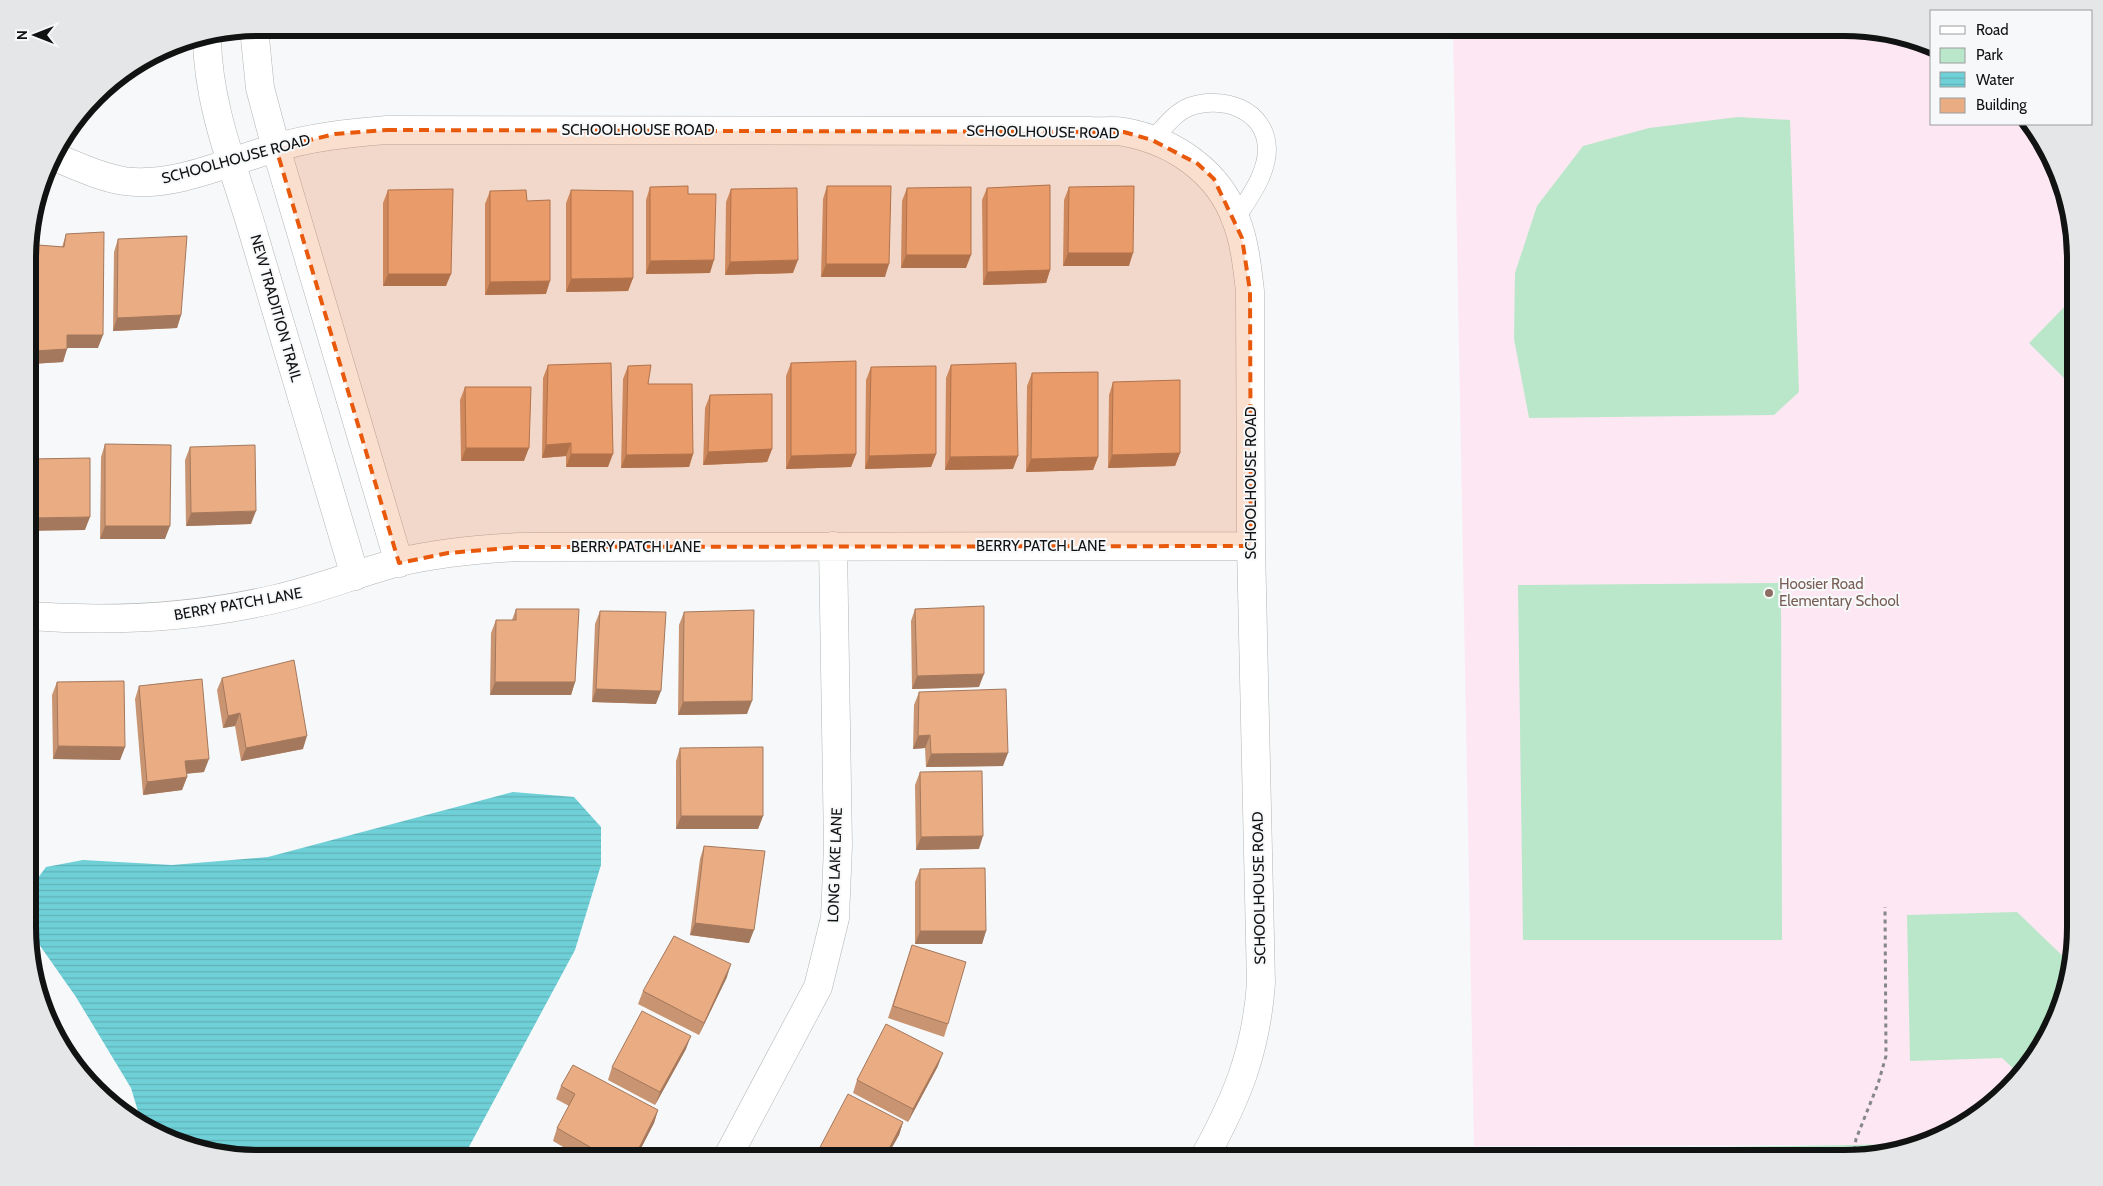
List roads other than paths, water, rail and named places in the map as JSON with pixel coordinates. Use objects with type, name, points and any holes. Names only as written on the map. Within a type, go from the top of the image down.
[{"type":"street","points":[[255,36],[260,88],[276,148],[399,562]]},
{"type":"street","name":"NEW TRADITION TRAIL","points":[[208,43],[215,108],[355,576]]},
{"type":"street","name":"SCHOOLHOUSE ROAD","points":[[60,159],[105,176],[132,181],[168,180],[231,163],[276,148],[335,134],[387,130],[1124,132],[1152,140],[1198,164],[1214,180],[1236,218],[1246,259],[1250,291],[1251,546],[1261,983],[1255,1035],[1246,1069],[1230,1112],[1209,1150]]},
{"type":"street","name":"LONG LAKE LANE","points":[[731,1150],[818,987],[835,918],[838,846],[833,546]]},
{"type":"street","name":"BERRY PATCH LANE","points":[[36,616],[82,620],[198,614],[274,600],[314,590],[399,562],[448,553],[520,547],[1251,546]]},
{"type":"lane","points":[[1152,140],[1177,114],[1189,107],[1222,103],[1239,106],[1248,113],[1263,132],[1266,149],[1260,178],[1236,218]]},
{"type":"water","points":[[513,792],[574,797],[601,827],[601,865],[575,950],[467,1150],[259,1150],[230,1148],[187,1138],[160,1127],[139,1114],[131,1088],[76,997],[37,941],[36,881],[46,867],[83,860],[172,865],[268,857]]},
{"type":"place","name":"Hoosier Road Elementary School","points":[[1769,593]]}]
